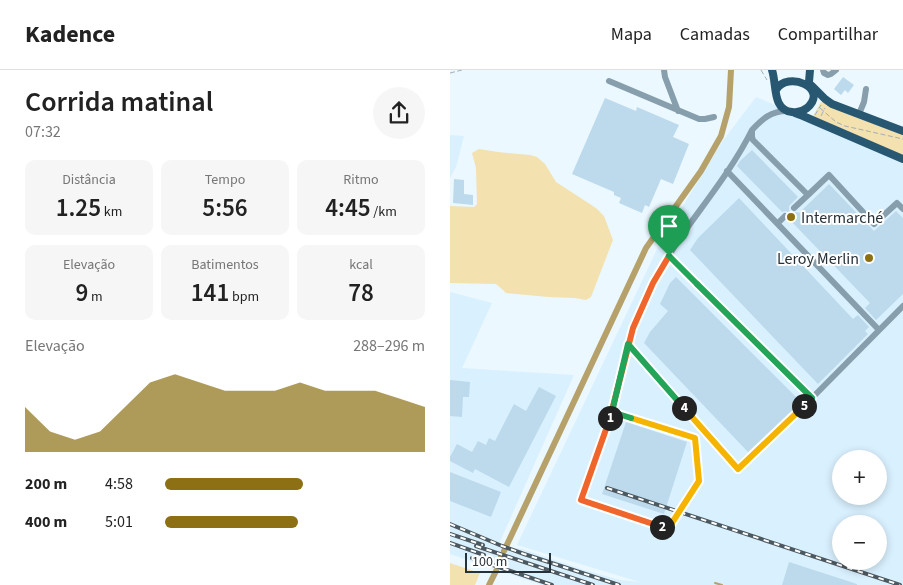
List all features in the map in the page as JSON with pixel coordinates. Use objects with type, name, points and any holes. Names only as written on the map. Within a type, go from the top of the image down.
[{"type":"main road","points":[[772,70],[778,102],[789,112],[903,158]]},
{"type":"main road","points":[[789,112],[799,112],[809,106],[813,94],[809,70],[798,76]]},
{"type":"main road","points":[[776,90],[782,80],[790,76],[802,77],[827,100],[859,114],[903,129]]},
{"type":"street","points":[[823,70],[828,75],[836,70]]},
{"type":"street","points":[[664,71],[678,111]]},
{"type":"street","points":[[609,81],[699,120],[714,117]]},
{"type":"street","points":[[859,114],[864,102],[866,89]]},
{"type":"street","points":[[612,412],[695,438],[699,481],[668,529],[581,500],[612,412],[633,328],[653,283],[752,130],[770,114],[779,111],[789,112]]},
{"type":"street","points":[[752,130],[753,140],[808,195]]},
{"type":"street","points":[[727,171],[879,330]]},
{"type":"street","points":[[794,208],[829,175],[874,224],[897,202],[903,209]]},
{"type":"street","points":[[778,223],[785,216]]},
{"type":"street","points":[[669,256],[812,398]]},
{"type":"street","points":[[628,344],[738,469],[903,306]]},
{"type":"path","points":[[450,73],[462,70]]},
{"type":"path","points":[[761,70],[769,82]]},
{"type":"path","points":[[815,121],[820,108],[827,100]]},
{"type":"path","points":[[815,121],[824,111],[827,100]]},
{"type":"path","points":[[820,108],[836,122],[845,126],[903,139]]},
{"type":"shaded area","points":[[756,97],[903,161],[903,585],[542,585],[450,554],[450,292],[492,303],[462,368],[574,375],[498,546],[522,549],[584,570],[620,580],[640,582],[517,545],[659,245],[722,142]]},
{"type":"shaded area","points":[[821,102],[903,134],[903,155],[813,116]]},
{"type":"shaded area","points":[[450,135],[464,136],[456,167],[450,178]]},
{"type":"shaded area","points":[[479,149],[537,157],[545,164],[556,182],[596,208],[604,216],[613,240],[591,297],[586,300],[506,293],[496,284],[450,283],[450,206],[474,207],[477,204],[476,168],[472,153]]},
{"type":"shaded area","points":[[450,563],[480,573],[475,585],[450,585]]},
{"type":"building","points":[[843,77],[854,85],[848,93],[845,90],[841,95],[834,89]]},
{"type":"building","points":[[605,98],[636,111],[637,107],[679,125],[673,137],[689,144],[673,184],[661,179],[649,207],[645,205],[642,213],[619,203],[621,198],[614,195],[614,192],[572,174]]},
{"type":"building","points":[[752,150],[798,197],[789,206],[789,210],[792,213],[799,213],[829,184],[874,231],[896,211],[903,218],[903,294],[876,320],[865,308],[870,303],[789,219],[789,213],[786,211],[782,212],[737,166]]},
{"type":"building","points":[[454,179],[464,180],[464,194],[473,195],[473,205],[453,203]]},
{"type":"building","points":[[739,198],[853,319],[858,315],[869,327],[865,331],[868,334],[818,384],[690,250],[698,238]]},
{"type":"building","points":[[676,277],[801,402],[748,452],[644,343],[650,332],[668,311],[660,304],[670,283]]},
{"type":"building","points":[[450,380],[470,382],[469,397],[463,397],[462,417],[450,416]]},
{"type":"building","points":[[539,387],[556,396],[509,487],[475,469],[473,473],[450,461],[450,457],[457,444],[472,452],[478,441],[486,445],[489,438],[495,441],[514,404],[526,411]]},
{"type":"building","points":[[626,422],[687,442],[664,514],[602,494]]},
{"type":"building","points":[[450,472],[501,492],[491,517],[450,501]]},
{"type":"building","points":[[789,562],[857,584],[857,585],[782,585]]},
{"type":"waterway","points":[[504,551],[646,248],[701,171],[721,136],[729,107],[731,70]]},
{"type":"waterway","points":[[489,585],[496,571]]},
{"type":"waterway","points":[[715,583],[722,585]]},
{"type":"railway","points":[[607,488],[900,585]]},
{"type":"railway","points":[[450,524],[524,554],[619,585]]},
{"type":"railway","points":[[450,534],[483,545]]},
{"type":"railway","points":[[450,543],[484,555]]},
{"type":"railway","points":[[476,546],[593,585]]},
{"type":"railway","points":[[472,558],[552,585]]},
{"type":"place","name":"Intermarché","points":[[791,217]]},
{"type":"place","name":"Leroy Merlin","points":[[869,258]]},
{"type":"route","points":[[669,256],[653,283],[633,328],[628,344],[612,412],[581,500],[668,529],[699,481],[695,438],[612,412],[628,344],[738,469],[812,398],[669,256]]}]
